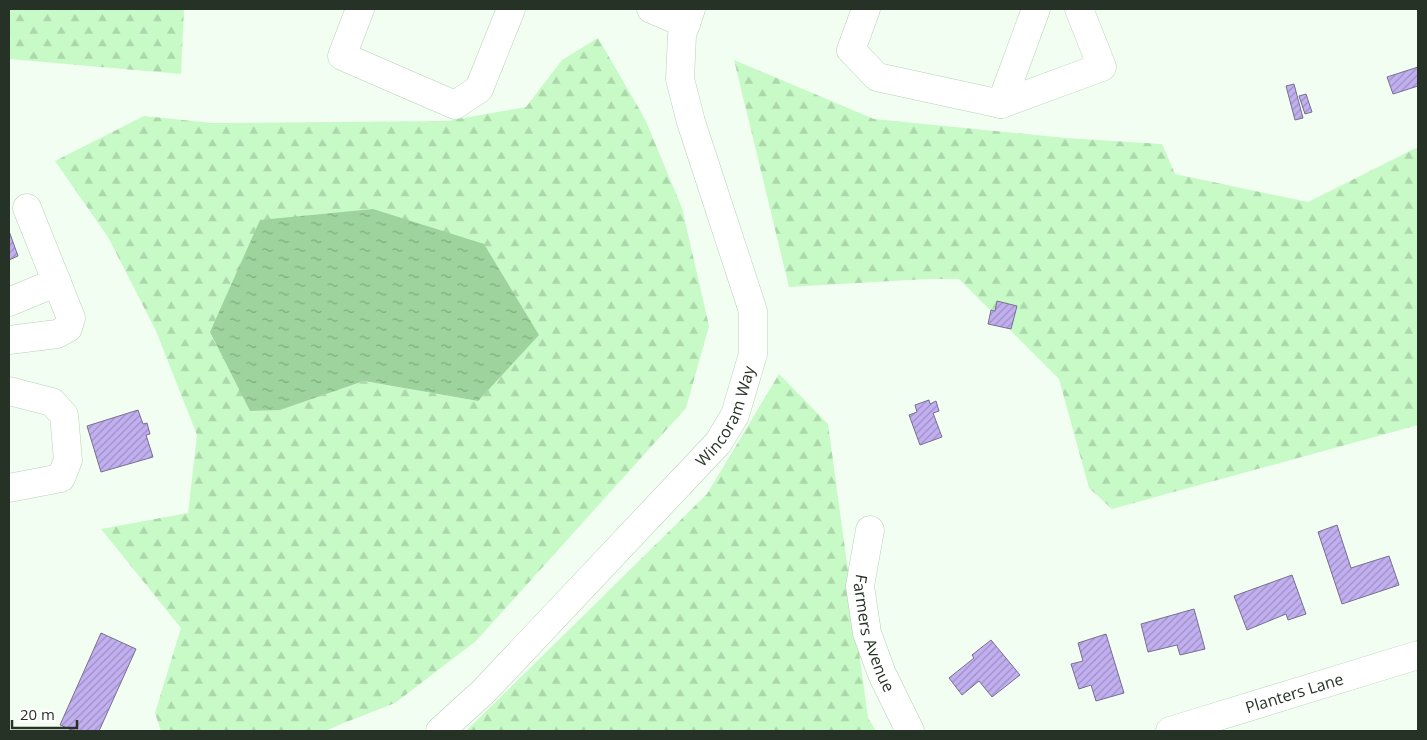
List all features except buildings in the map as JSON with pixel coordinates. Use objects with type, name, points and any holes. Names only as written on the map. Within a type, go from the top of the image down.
[{"type":"street","points":[[360,9],[342,56],[455,105],[479,90],[511,9]]},
{"type":"street","points":[[651,9],[689,16]]},
{"type":"street","points":[[866,9],[851,50],[877,77],[1001,104],[1102,68],[1080,9]]},
{"type":"street","points":[[1001,104],[1036,9]]},
{"type":"street","name":"Wincoram Way","points":[[440,731],[484,692],[718,443],[735,415],[753,354],[753,311],[691,122],[680,79],[682,35],[689,16]]},
{"type":"street","points":[[9,340],[57,334],[68,328],[71,318],[27,208]]},
{"type":"street","points":[[9,302],[56,282]]},
{"type":"street","points":[[9,391],[52,402],[64,415],[68,460],[61,478],[9,488]]},
{"type":"street","name":"Farmers Avenue","points":[[870,530],[860,586],[867,633],[882,674],[910,731]]},
{"type":"street","name":"Planters Lane","points":[[1170,731],[1418,655]]},
{"type":"green space","points":[[9,9],[184,9],[181,74],[9,59]]},
{"type":"green space","points":[[598,38],[645,119],[682,208],[709,326],[686,408],[476,641],[395,703],[326,731],[161,731],[155,713],[181,628],[101,529],[188,513],[197,435],[156,331],[108,237],[55,161],[144,116],[212,123],[447,121],[526,107],[562,60]],"holes":[[[210,332],[478,401],[364,381],[280,410]]]},
{"type":"green space","points":[[734,60],[874,119],[1066,138],[1162,144],[1175,174],[1308,202],[1418,147],[1418,425],[1112,509],[1089,488],[1059,379],[959,279],[927,279],[789,287]]},
{"type":"green space","points":[[779,374],[828,424],[868,718],[876,731],[466,731],[707,494]]},
{"type":"water","points":[[373,209],[484,244],[539,335],[478,401],[364,381],[280,410],[250,411],[210,332],[260,220]]}]
